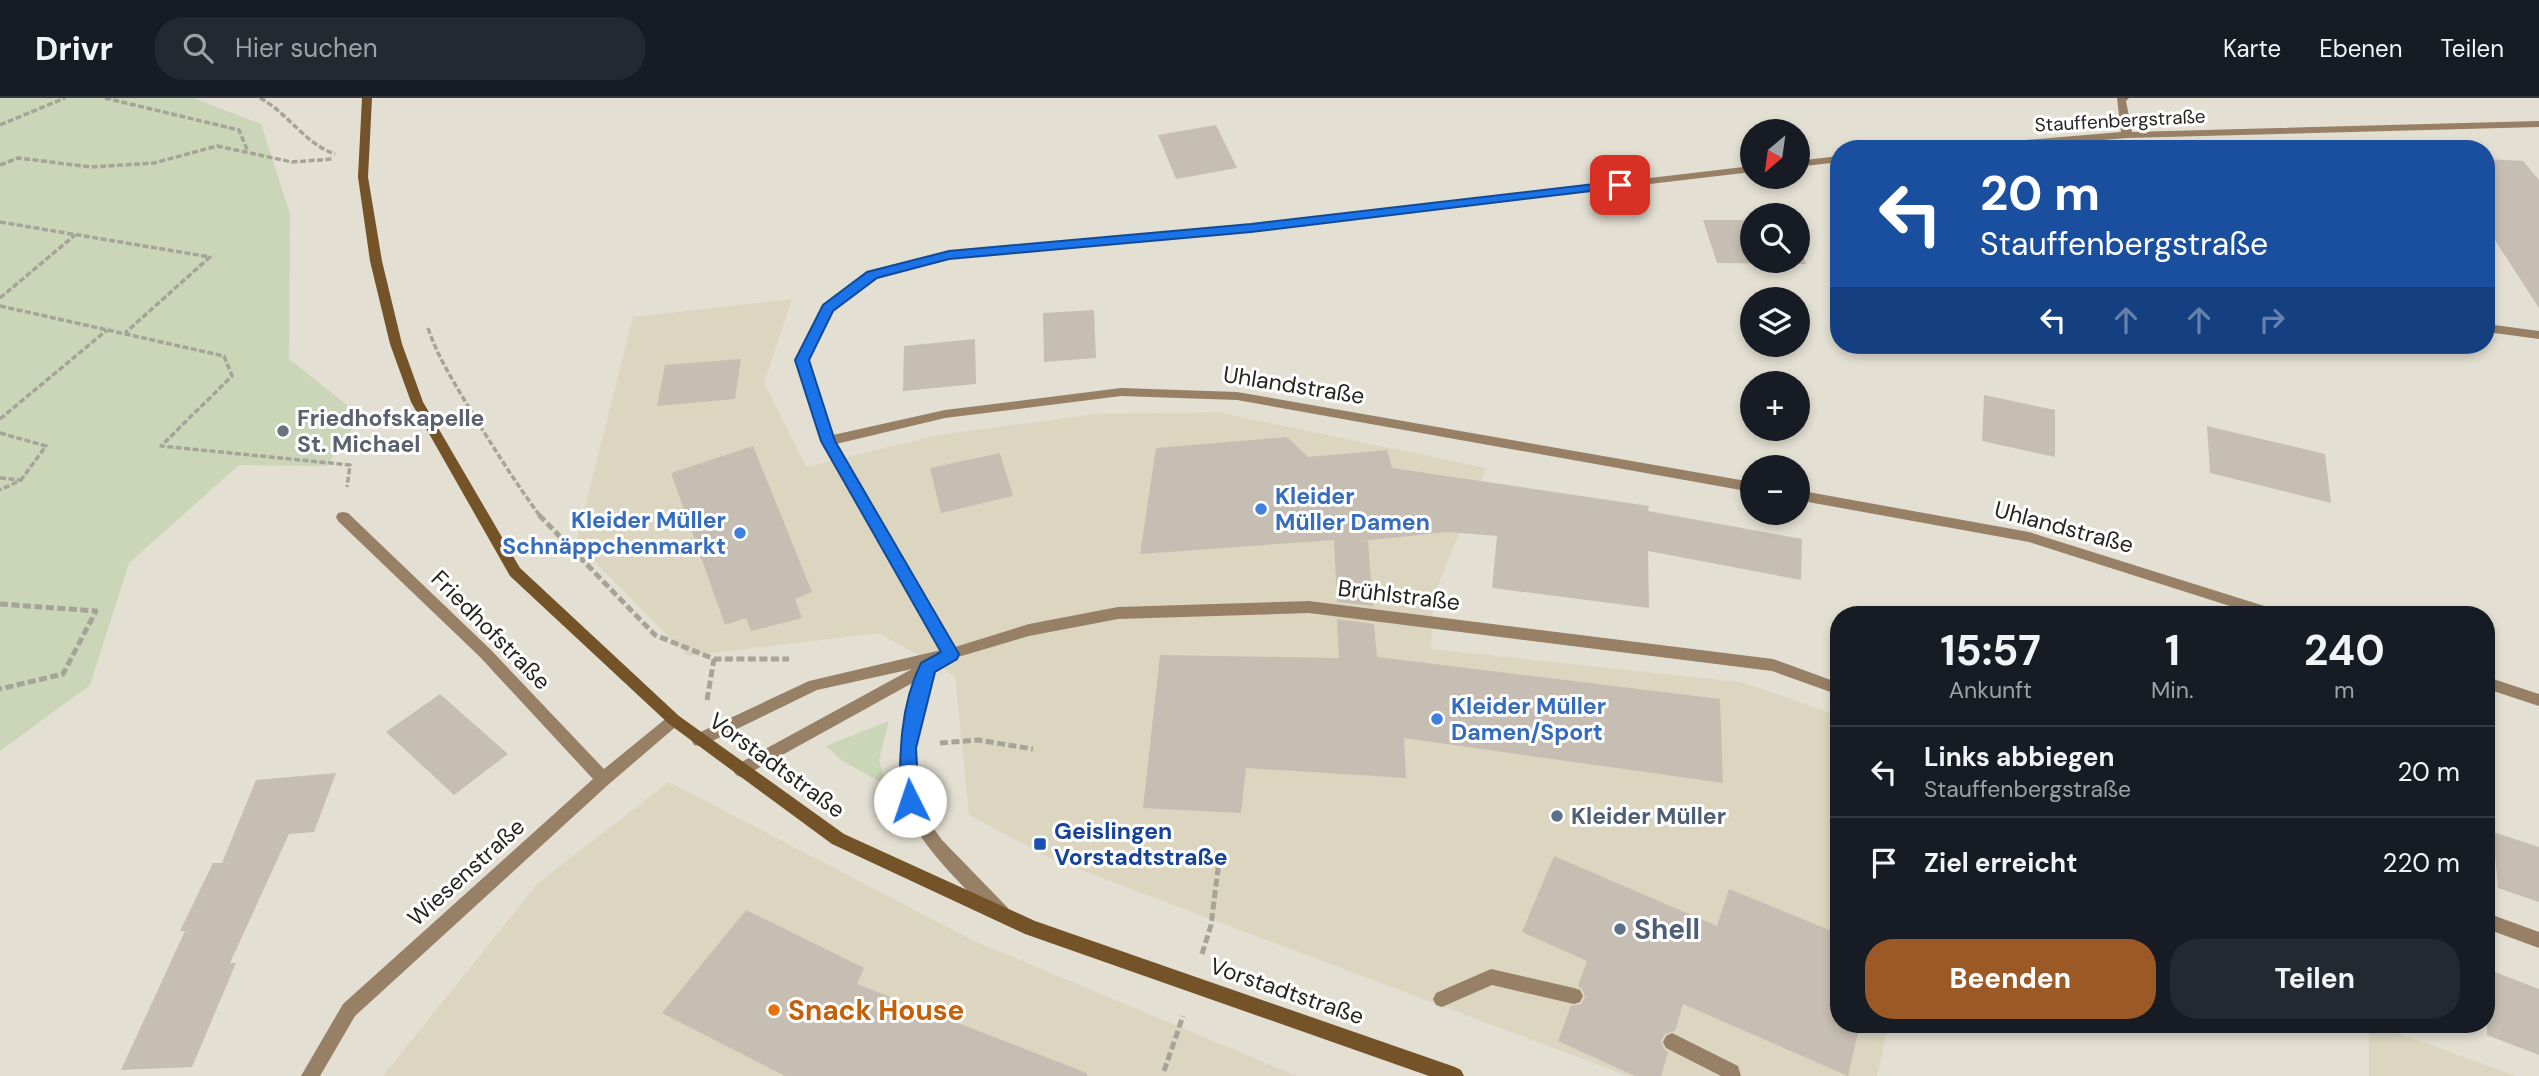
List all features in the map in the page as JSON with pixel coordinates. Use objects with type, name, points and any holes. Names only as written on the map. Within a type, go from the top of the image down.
[{"type":"main road","name":"Vorstadtstraße","points":[[367,98],[362,177],[376,261],[396,344],[418,402],[515,572],[674,720],[838,839],[1031,928],[1455,1076]]},
{"type":"street","points":[[2124,98],[2127,135]]},
{"type":"street","name":"Stauffenbergstraße","points":[[2066,140],[2127,135],[2539,124]]},
{"type":"street","points":[[1810,162],[1830,160]]},
{"type":"street","points":[[951,654],[828,441],[802,360],[828,308],[872,275],[949,255],[1251,228],[1740,170]]},
{"type":"street","points":[[2495,329],[2539,335]]},
{"type":"street","name":"Uhlandstraße","points":[[828,441],[945,414],[1121,392],[1237,396],[1740,485]]},
{"type":"street","name":"Uhlandstraße","points":[[1810,497],[2029,537],[2247,606]]},
{"type":"street","name":"Friedhofstraße","points":[[344,517],[485,653],[603,779]]},
{"type":"street","name":"Brühlstraße","points":[[699,740],[814,685],[951,654],[1029,630],[1118,613],[1309,607],[1773,665],[1830,686]]},
{"type":"street","name":"Brühlstraße","points":[[741,771],[951,654]]},
{"type":"street","points":[[927,668],[908,748],[910,801],[922,823],[946,855],[1003,914]]},
{"type":"street","points":[[2495,686],[2539,700]]},
{"type":"street","name":"Wiesenstraße","points":[[310,1076],[349,1010],[603,779],[674,720]]},
{"type":"street","points":[[2495,924],[2539,940]]},
{"type":"street","points":[[1442,999],[1491,977],[1574,996]]},
{"type":"street","points":[[1672,1042],[1732,1072],[1732,1076]]},
{"type":"path","points":[[0,125],[65,98]]},
{"type":"path","points":[[105,98],[239,130],[249,153]]},
{"type":"path","points":[[260,98],[271,102],[295,122],[317,147],[332,155],[363,155]]},
{"type":"path","points":[[0,165],[18,158],[91,167],[154,163],[217,146],[292,163],[363,155]]},
{"type":"path","points":[[0,222],[211,257],[124,334]]},
{"type":"path","points":[[0,298],[75,235]]},
{"type":"path","points":[[0,306],[223,356],[232,376],[161,446],[350,465],[344,517]]},
{"type":"path","points":[[428,326],[436,350],[480,425],[547,526],[655,635],[714,659]]},
{"type":"path","points":[[0,419],[108,330]]},
{"type":"path","points":[[0,433],[46,446],[21,480],[0,490]]},
{"type":"path","points":[[0,478],[21,480]]},
{"type":"path","points":[[0,604],[96,611],[63,674],[0,689]]},
{"type":"shaded area","points":[[792,299],[764,383],[806,467],[939,435],[1095,414],[1217,412],[1486,468],[1434,595],[1431,649],[1741,682],[1830,713],[1830,1033],[1887,1033],[1877,1076],[1628,1076],[1054,860],[969,815],[955,676],[879,633],[688,656],[576,543],[633,317]]},
{"type":"shaded area","points":[[669,782],[972,940],[1297,1076],[383,1076],[538,883]]},
{"type":"shaded area","points":[[2369,1033],[2397,1033],[2516,1076],[2369,1076]]},
{"type":"green space","points":[[0,98],[193,98],[261,124],[290,214],[289,359],[361,416],[327,466],[239,465],[129,563],[90,685],[0,751]]},
{"type":"green space","points":[[889,721],[879,760],[886,785],[841,760],[826,746]]},
{"type":"building","points":[[1216,125],[1237,168],[1176,179],[1158,135]]},
{"type":"building","points":[[2495,159],[2523,161],[2539,180],[2539,308],[2495,240]]},
{"type":"building","points":[[1703,220],[1740,220],[1740,263],[1717,263]]},
{"type":"building","points":[[1094,310],[1096,358],[1044,362],[1043,313]]},
{"type":"building","points":[[975,339],[976,384],[903,391],[904,346]]},
{"type":"building","points":[[741,359],[735,399],[657,406],[665,365]]},
{"type":"building","points":[[1984,395],[2055,410],[2055,457],[1982,441]]},
{"type":"building","points":[[2207,426],[2325,454],[2331,503],[2210,473]]},
{"type":"building","points":[[1287,437],[1308,457],[1387,450],[1392,468],[1649,506],[1648,511],[1802,539],[1801,580],[1648,551],[1649,608],[1492,588],[1497,536],[1448,532],[1351,542],[1368,541],[1373,606],[1337,602],[1334,540],[1140,554],[1156,448]]},
{"type":"building","name":"Kleider Müller Schnäppchenmarkt","points":[[753,446],[812,592],[795,599],[802,618],[751,631],[746,618],[725,625],[671,473]]},
{"type":"building","points":[[1000,453],[1013,496],[941,513],[930,468]]},
{"type":"building","name":"Kleider Müller Damen/Sport","points":[[1337,619],[1374,624],[1377,657],[1720,699],[1723,783],[1404,738],[1406,778],[1246,768],[1241,813],[1143,808],[1160,655],[1339,658]]},
{"type":"building","points":[[440,694],[508,754],[454,795],[386,732]]},
{"type":"building","points":[[336,773],[314,832],[289,834],[230,963],[236,963],[192,1067],[121,1070],[185,931],[180,931],[213,863],[222,863],[256,780]]},
{"type":"building","points":[[2495,833],[2539,847],[2539,902],[2498,888]]},
{"type":"building","points":[[1554,856],[1717,926],[1729,889],[1830,930],[1830,1033],[1858,1033],[1848,1076],[1683,1004],[1675,1031],[1665,1034],[1661,1041],[1668,1052],[1661,1076],[1635,1076],[1558,1041],[1571,1006],[1581,1004],[1585,997],[1578,986],[1587,961],[1522,932]]},
{"type":"building","points":[[746,910],[864,968],[857,984],[1087,1073],[1087,1076],[785,1076],[662,1013]]},
{"type":"building","points":[[2495,972],[2539,989],[2539,1055],[2487,1035],[2495,1033]]},
{"type":"place","name":"Friedhofskapelle St. Michael","points":[[283,431]]},
{"type":"place","name":"Kleider Müller Damen","points":[[1261,509]]},
{"type":"place","name":"Kleider Müller Schnäppchenmarkt","points":[[740,533]]},
{"type":"place","name":"Kleider Müller Damen/Sport","points":[[1437,719]]},
{"type":"place","name":"Kleider Müller","points":[[1557,816]]},
{"type":"place","name":"Geislingen Vorstadtstraße","points":[[1040,844]]},
{"type":"place","name":"Shell","points":[[1620,929]]},
{"type":"place","name":"Snack House","points":[[774,1010]]},
{"type":"route","points":[[910,801],[908,748],[927,668],[951,654],[828,441],[802,360],[828,308],[872,275],[949,255],[1251,228],[1620,185]]}]
